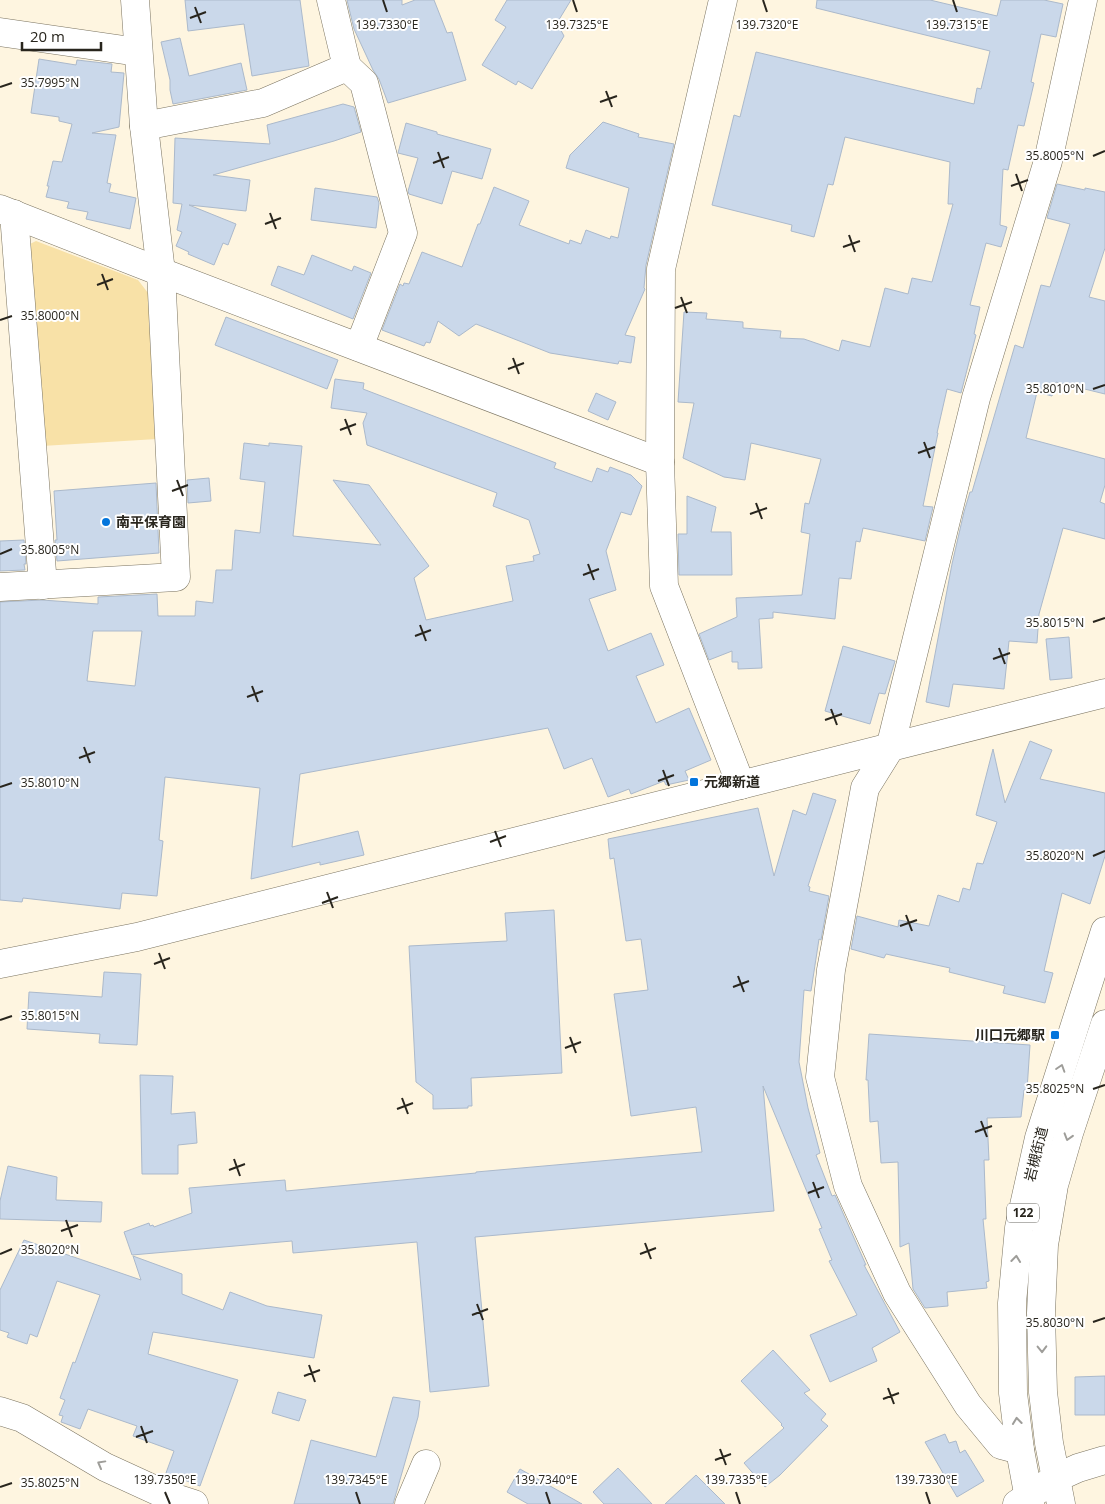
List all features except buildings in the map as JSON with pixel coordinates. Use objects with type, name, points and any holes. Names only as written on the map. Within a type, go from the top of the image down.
[{"type":"main road","points":[[0,587],[176,577],[161,272],[144,126],[135,0]]},
{"type":"main road","points":[[331,0],[347,68],[364,83],[404,233],[359,347]]},
{"type":"main road","points":[[723,0],[661,269],[660,462],[664,586],[741,785]]},
{"type":"main road","points":[[1020,1450],[1000,1445],[968,1405],[897,1293],[848,1186],[820,1077],[831,970],[865,788],[890,748],[976,398],[1048,161],[1083,0]]},
{"type":"main road","points":[[0,32],[138,52]]},
{"type":"main road","points":[[144,126],[263,103],[347,68]]},
{"type":"main road","points":[[43,584],[7,211],[161,272],[660,462]]},
{"type":"main road","points":[[0,964],[137,937],[1105,693]]},
{"type":"main road","name":"岩槻街道","points":[[1025,1502],[1013,1392],[1012,1303],[1019,1228],[1039,1138],[1105,931]]},
{"type":"main road","name":"岩槻街道","points":[[1058,1491],[1049,1443],[1043,1392],[1042,1313],[1044,1245],[1054,1185],[1105,1024]]},
{"type":"main road","points":[[0,1411],[22,1418],[163,1499],[194,1504]]},
{"type":"main road","points":[[1025,1502],[1058,1491],[1078,1468],[1105,1460]]},
{"type":"main road","points":[[409,1504],[426,1464]]},
{"type":"shaded area","points":[[36,241],[138,280],[148,293],[157,439],[42,446],[28,245]]},
{"type":"place","name":"南平保育園","points":[[106,522]]},
{"type":"place","name":"元郷新道","points":[[694,782]]},
{"type":"place","name":"川口元郷駅","points":[[1055,1035]]}]
